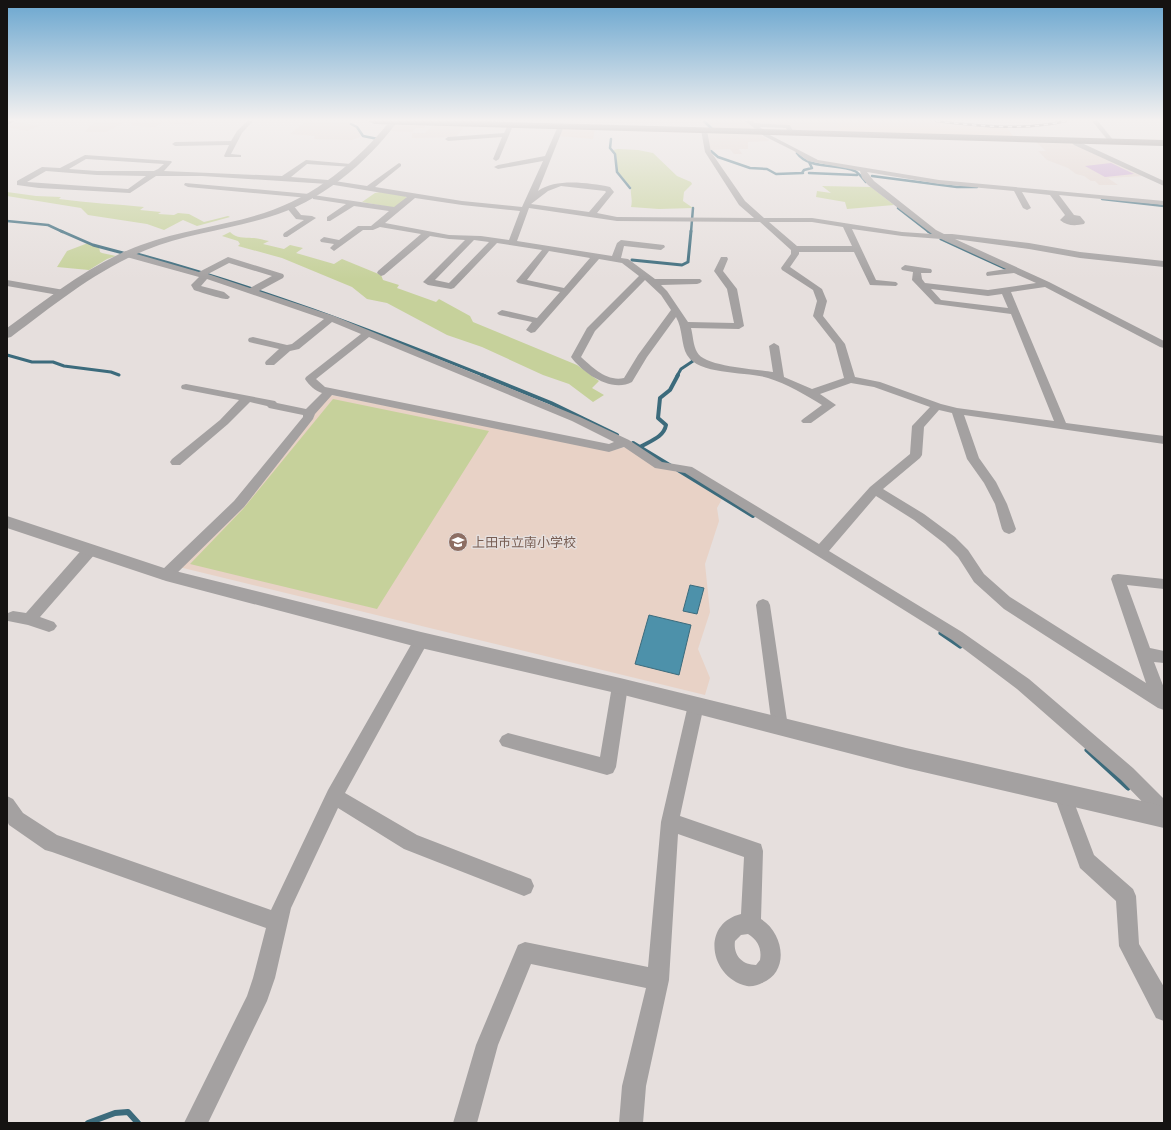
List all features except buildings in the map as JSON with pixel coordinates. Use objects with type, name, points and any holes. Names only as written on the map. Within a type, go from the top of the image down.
[{"type":"street","points":[[37,174],[20,183],[39,186],[130,191],[155,174]]},
{"type":"street","points":[[190,174],[267,177],[328,182],[469,203],[526,205],[636,220],[812,220],[902,234],[942,236],[1028,246],[1080,255],[1164,264]]},
{"type":"street","points":[[202,174],[188,185],[313,196],[396,210]]},
{"type":"street","points":[[283,179],[290,174]]},
{"type":"street","points":[[7,334],[113,260],[170,238],[243,222],[290,207],[313,196],[328,182],[340,174]]},
{"type":"street","points":[[369,188],[388,174]]},
{"type":"street","points":[[512,243],[526,205],[540,174]]},
{"type":"street","points":[[722,174],[742,203],[795,249],[858,248]]},
{"type":"street","points":[[864,174],[871,183],[933,232],[1046,284],[1164,345]]},
{"type":"street","points":[[886,174],[1000,191],[1017,189],[1054,194],[1164,203]]},
{"type":"street","points":[[1141,174],[1164,184]]},
{"type":"street","points":[[238,189],[255,177]]},
{"type":"street","points":[[251,190],[267,177]]},
{"type":"street","points":[[990,178],[994,186],[1000,191]]},
{"type":"street","points":[[526,205],[545,189],[560,184],[607,189],[610,192],[592,214]]},
{"type":"street","points":[[1017,189],[1027,208]]},
{"type":"street","points":[[330,219],[378,190]]},
{"type":"street","points":[[1054,194],[1071,217]]},
{"type":"street","points":[[324,240],[337,246],[361,228],[373,228],[411,198],[411,195]]},
{"type":"street","points":[[287,235],[312,218],[299,217],[290,207]]},
{"type":"street","points":[[379,224],[428,233],[495,240],[626,261],[653,282],[676,310],[685,326],[692,354],[700,360],[712,366],[770,375],[811,393],[830,405],[806,421]]},
{"type":"street","points":[[846,225],[858,248],[873,284],[893,284]]},
{"type":"street","points":[[381,273],[428,233]]},
{"type":"street","points":[[472,238],[428,282],[450,286],[495,240]]},
{"type":"street","points":[[616,259],[621,243],[661,247]]},
{"type":"street","points":[[547,249],[521,281],[566,291]]},
{"type":"street","points":[[795,249],[795,254],[785,268],[817,289],[822,300],[818,316],[840,344],[850,380]]},
{"type":"street","points":[[126,254],[253,290],[331,318],[576,419],[625,443],[659,465],[688,470],[958,636],[1023,684],[1127,774],[1164,812]]},
{"type":"street","points":[[531,330],[597,256]]},
{"type":"street","points":[[225,297],[221,294],[198,288],[196,285],[203,275],[228,260],[280,276],[253,290]]},
{"type":"street","points":[[685,326],[739,326],[732,289],[718,271],[724,260]]},
{"type":"street","points":[[905,268],[928,271]]},
{"type":"street","points":[[917,269],[917,280],[938,302],[1015,312]]},
{"type":"street","points":[[990,274],[1015,270]]},
{"type":"street","points":[[644,275],[591,330],[576,357],[592,374],[603,380],[624,382],[628,380],[642,357],[676,310]]},
{"type":"street","points":[[653,282],[697,281]]},
{"type":"street","points":[[7,283],[64,293]]},
{"type":"street","points":[[922,285],[988,293],[1046,284]]},
{"type":"street","points":[[1006,291],[1062,426]]},
{"type":"street","points":[[502,313],[539,321]]},
{"type":"street","points":[[253,340],[287,348],[295,347],[331,318]]},
{"type":"street","points":[[368,333],[310,379],[321,389],[609,448],[625,443]]},
{"type":"street","points":[[774,346],[778,378]]},
{"type":"street","points":[[270,362],[287,348]]},
{"type":"street","points":[[811,393],[850,380],[876,384],[937,406],[958,411],[1164,440]]},
{"type":"street","points":[[186,387],[271,402],[273,406],[309,413]]},
{"type":"street","points":[[166,575],[239,504],[309,417],[309,413],[330,391]]},
{"type":"street","points":[[176,462],[224,422],[248,398]]},
{"type":"street","points":[[821,551],[874,490],[916,455],[918,426],[937,406]]},
{"type":"street","points":[[958,411],[973,459],[990,482],[1001,504],[1009,529]]},
{"type":"street","points":[[874,490],[914,513],[948,538],[961,552],[978,577],[996,595],[1162,702]]},
{"type":"street","points":[[7,522],[166,575],[421,640],[620,686],[780,727],[1063,795],[1164,817]]},
{"type":"street","points":[[29,619],[90,550]]},
{"type":"street","points":[[1162,702],[1118,579],[1140,580],[1164,584]]},
{"type":"street","points":[[764,605],[780,727]]},
{"type":"street","points":[[13,617],[29,619],[49,626]]},
{"type":"street","points":[[196,1123],[256,1001],[264,978],[282,906],[334,796],[421,640]]},
{"type":"street","points":[[1144,653],[1164,657]]},
{"type":"street","points":[[508,741],[607,767],[620,686]]},
{"type":"street","points":[[631,1123],[634,1086],[658,980],[670,822],[696,705]]},
{"type":"street","points":[[1063,795],[1087,861],[1126,896],[1129,946],[1164,1010]]},
{"type":"street","points":[[334,796],[411,842],[524,886]]},
{"type":"street","points":[[7,805],[16,819],[52,843],[277,922]]},
{"type":"street","points":[[670,822],[754,851],[751,924]]},
{"type":"street","points":[[465,1123],[487,1046],[525,952],[658,980]]},
{"type":"shaded area","points":[[1076,174],[1138,174],[1143,176],[1108,178],[1118,185],[1099,185],[1095,181],[1091,181],[1084,176]]},
{"type":"shaded area","name":"上田市立南小学校","points":[[331,395],[580,444],[614,450],[625,447],[676,471],[722,499],[717,508],[719,521],[705,564],[710,612],[698,649],[710,678],[705,695],[179,567],[240,506],[314,417],[313,414]]},
{"type":"green space","points":[[620,174],[675,174],[691,182],[692,184],[684,192],[683,201],[693,208],[659,209],[631,207],[631,187]]},
{"type":"green space","points":[[822,186],[871,187],[894,205],[847,209],[845,202],[816,197],[817,191],[831,193]]},
{"type":"green space","points":[[7,192],[36,196],[61,197],[59,199],[144,207],[140,210],[161,212],[158,214],[189,214],[204,222],[228,216],[230,217],[197,226],[183,220],[164,230],[147,224],[88,215],[81,208],[7,196]]},
{"type":"green space","points":[[380,192],[405,196],[407,198],[395,208],[362,202],[375,193]]},
{"type":"green space","points":[[230,232],[238,237],[256,238],[269,241],[263,244],[284,249],[290,245],[303,248],[296,253],[334,264],[342,259],[381,275],[383,280],[399,285],[397,288],[436,302],[439,299],[470,316],[473,322],[577,365],[599,381],[592,388],[604,395],[593,402],[569,384],[543,375],[482,347],[447,335],[387,303],[367,299],[352,287],[282,258],[238,246],[240,244],[238,241],[222,236]]},
{"type":"green space","points":[[88,243],[99,247],[100,252],[102,253],[116,256],[107,259],[89,270],[57,267],[67,251]]},
{"type":"green space","points":[[333,399],[489,431],[377,609],[190,564],[243,509]]},
{"type":"water","points":[[690,585],[704,588],[697,614],[683,611]]},
{"type":"water","points":[[649,615],[691,625],[679,675],[635,664]]},
{"type":"waterway","points":[[618,174],[630,188]]},
{"type":"waterway","points":[[776,174],[783,174]]},
{"type":"waterway","points":[[827,174],[857,175]]},
{"type":"waterway","points":[[858,174],[866,182]]},
{"type":"waterway","points":[[872,176],[957,187],[977,187]]},
{"type":"waterway","points":[[1102,199],[1164,206]]},
{"type":"waterway","points":[[691,232],[693,208]]},
{"type":"waterway","points":[[898,208],[929,232]]},
{"type":"waterway","points":[[7,221],[48,225],[63,232]]},
{"type":"waterway","points":[[61,231],[93,245],[123,253]]},
{"type":"waterway","points":[[632,260],[682,265],[688,262],[691,231]]},
{"type":"waterway","points":[[941,239],[1011,271]]},
{"type":"waterway","points":[[137,254],[225,280],[312,310],[485,376]]},
{"type":"waterway","points":[[7,355],[32,362],[53,362],[64,366],[111,372],[119,375]]},
{"type":"waterway","points":[[677,376],[681,369],[693,361],[691,356]]},
{"type":"waterway","points":[[482,375],[551,403],[617,435]]},
{"type":"waterway","points":[[640,447],[660,436],[665,429],[666,425],[658,418],[660,398],[670,390],[678,375]]},
{"type":"waterway","points":[[633,443],[671,466]]},
{"type":"waterway","points":[[678,470],[753,516]]},
{"type":"waterway","points":[[941,633],[960,646]]},
{"type":"waterway","points":[[1087,750],[1128,788]]},
{"type":"waterway","points":[[88,1123],[115,1113],[128,1112],[138,1123]]},
{"type":"place","name":"上田市立南小学校","points":[[458,542]]}]
